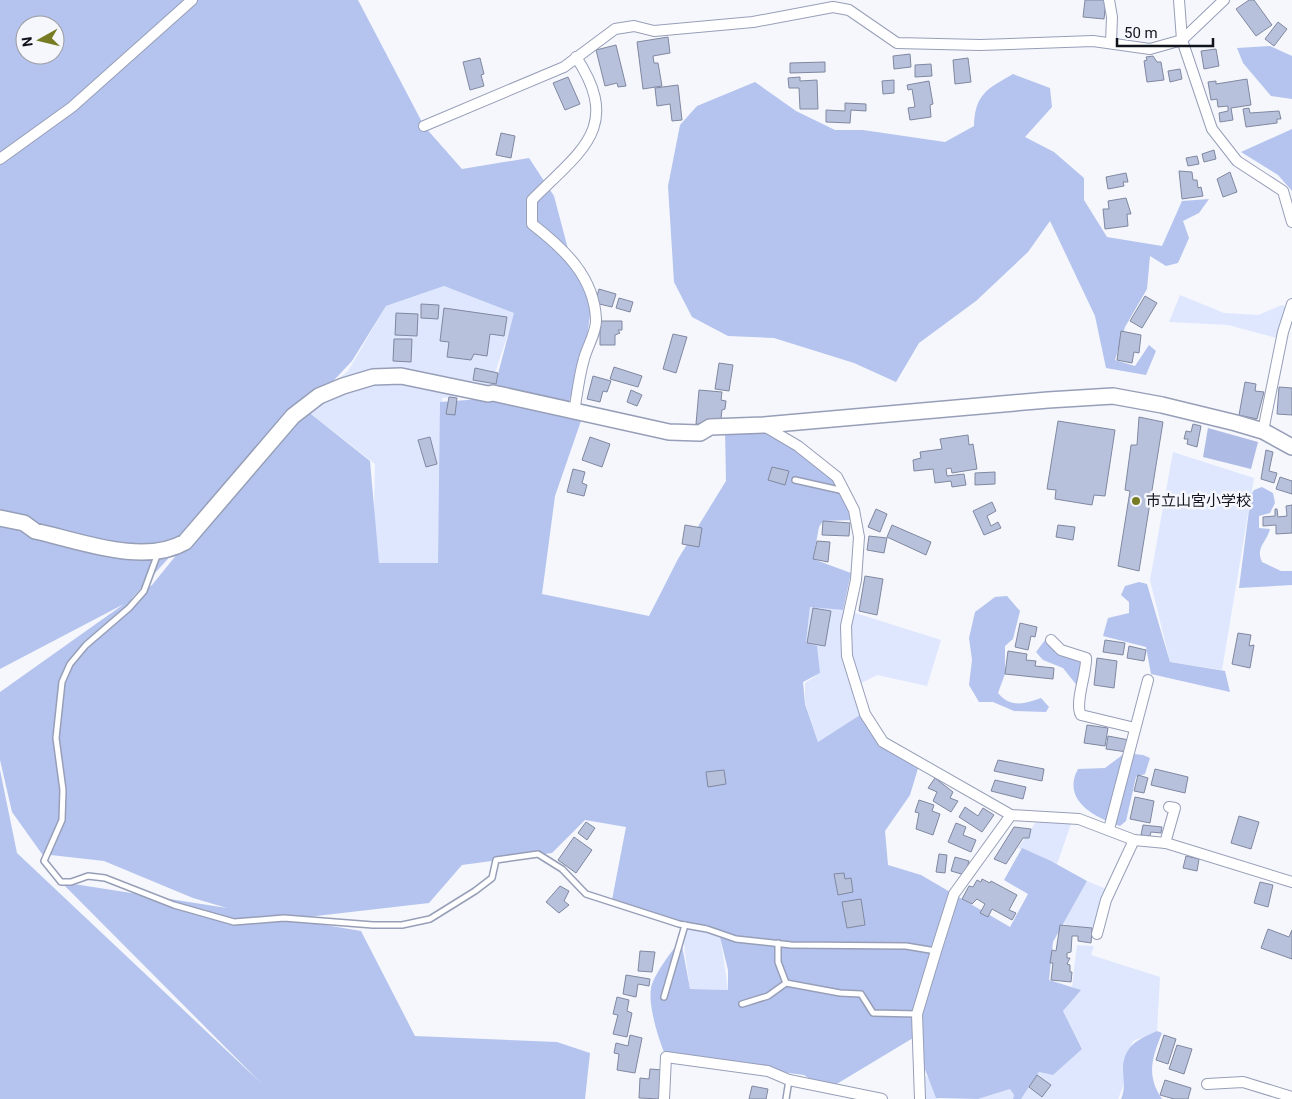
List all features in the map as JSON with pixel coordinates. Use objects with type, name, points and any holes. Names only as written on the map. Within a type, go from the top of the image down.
[{"type":"street","points":[[0,159],[72,107],[192,0]]},
{"type":"street","points":[[1109,0],[1112,17],[1111,43]]},
{"type":"street","points":[[1179,0],[1182,40],[1212,129],[1236,161],[1283,190],[1292,222]]},
{"type":"street","points":[[424,126],[564,67],[615,30],[634,26],[654,31],[735,24],[833,7],[849,10],[898,44],[980,45],[1093,41],[1150,49],[1182,40],[1224,0]]},
{"type":"street","points":[[574,412],[584,360],[596,321],[592,297],[584,275],[558,244],[532,224],[532,200],[589,142],[596,122],[596,98],[588,76],[576,58]]},
{"type":"street","points":[[1263,431],[1283,332],[1292,304]]},
{"type":"street","points":[[0,518],[24,523],[35,531],[136,553],[158,553],[172,549],[185,542],[294,416],[319,396],[373,377],[401,376],[478,392],[492,393],[669,432],[700,433],[710,427],[764,425],[1114,396],[1162,405],[1263,431],[1292,448]]},
{"type":"street","points":[[764,425],[798,446],[837,476],[854,510],[859,537],[856,580],[846,626],[847,656],[865,714],[883,742],[1011,814],[1079,819],[1134,840],[1165,843],[1292,882]]},
{"type":"street","points":[[1051,640],[1060,650],[1086,658],[1086,671],[1080,697],[1079,711],[1081,715],[1135,728]]},
{"type":"street","points":[[1108,829],[1148,680]]},
{"type":"street","points":[[1165,843],[1176,808],[1169,807]]},
{"type":"street","points":[[920,1099],[917,1014],[954,894],[1011,814]]},
{"type":"street","points":[[1098,934],[1106,900],[1134,840]]},
{"type":"street","points":[[664,1099],[666,1057],[768,1071],[789,1080],[882,1099]]},
{"type":"street","points":[[1207,1084],[1243,1082],[1292,1097]]},
{"type":"lane","points":[[795,480],[845,491]]},
{"type":"lane","points":[[158,553],[144,591],[129,608],[86,645],[70,664],[62,682],[56,738],[63,790],[62,820],[44,861],[61,882],[71,882],[88,876],[105,878],[174,906],[234,922],[284,918],[374,925],[402,925],[430,919],[475,891],[492,878],[496,860],[538,854],[562,869],[586,894],[736,939],[778,943],[906,946],[936,951]]},
{"type":"lane","points":[[664,997],[685,925]]},
{"type":"lane","points":[[778,943],[778,962],[786,983]]},
{"type":"lane","points":[[742,1004],[768,996],[786,983],[840,993],[862,994],[873,1013],[917,1014]]},
{"type":"lane","points":[[786,1099],[789,1080]]},
{"type":"shaded area","points":[[0,0],[358,0],[424,126],[462,169],[529,158],[554,196],[572,264],[591,306],[585,355],[566,410],[493,393],[514,313],[444,286],[386,306],[352,361],[306,410],[370,461],[379,563],[438,563],[440,402],[495,398],[582,418],[555,496],[542,594],[649,616],[678,559],[726,481],[725,430],[764,425],[837,477],[854,520],[823,521],[819,527],[813,559],[851,573],[843,610],[810,607],[806,643],[817,646],[820,673],[803,682],[805,704],[818,742],[863,713],[883,742],[919,765],[910,795],[885,831],[888,865],[921,875],[1010,927],[1028,894],[1004,880],[1022,848],[1051,861],[1087,881],[1053,942],[1049,980],[1081,990],[1063,1011],[1082,1049],[1053,1075],[1039,1072],[1021,1099],[1013,1099],[1014,1095],[1010,1089],[978,1099],[936,1098],[913,1038],[835,1085],[820,1086],[804,1075],[666,1057],[657,1033],[651,1005],[652,984],[663,963],[681,940],[690,989],[728,990],[728,970],[719,933],[652,914],[611,905],[626,827],[585,820],[552,853],[462,865],[429,903],[290,919],[361,931],[415,1036],[557,1042],[590,1053],[585,1099],[0,1099],[0,770],[17,853],[261,1083],[61,882],[227,908],[193,898],[104,861],[42,854],[12,812],[0,760],[0,692],[124,604],[0,669]],"holes":[[[212,511],[152,585],[131,599]]]},
{"type":"shaded area","points":[[1270,46],[1292,56],[1292,99],[1271,96],[1243,63],[1237,48]]},
{"type":"shaded area","points":[[1013,74],[1050,88],[1052,107],[1025,137],[1054,152],[1084,178],[1084,200],[1107,237],[1162,246],[1182,201],[1209,199],[1199,213],[1183,221],[1189,238],[1178,263],[1166,266],[1150,256],[1147,289],[1125,327],[1115,360],[1135,366],[1149,345],[1156,351],[1146,375],[1106,368],[1095,316],[1050,221],[1028,252],[976,301],[919,343],[896,382],[854,363],[774,338],[728,336],[692,317],[674,282],[668,186],[680,125],[697,106],[755,82],[796,111],[835,130],[863,130],[945,142],[974,126],[980,99],[989,89]]},
{"type":"shaded area","points":[[1292,129],[1292,191],[1278,175],[1241,152]]},
{"type":"shaded area","points":[[444,286],[515,313],[488,394],[442,398],[438,564],[373,566],[375,464],[304,408],[348,371],[386,306]]},
{"type":"shaded area","points":[[1180,295],[1224,313],[1258,315],[1282,305],[1286,307],[1277,338],[1228,325],[1169,322]]},
{"type":"shaded area","points":[[1208,428],[1258,442],[1251,469],[1203,457]]},
{"type":"shaded area","points":[[1173,452],[1254,478],[1222,670],[1170,662],[1150,580]]},
{"type":"shaded area","points":[[1262,487],[1273,493],[1275,503],[1270,513],[1259,516],[1259,528],[1270,529],[1261,548],[1260,557],[1262,562],[1281,571],[1292,571],[1292,585],[1239,588],[1251,495],[1254,490]]},
{"type":"shaded area","points":[[1139,582],[1147,584],[1170,662],[1225,671],[1230,692],[1151,674],[1146,647],[1103,636],[1108,618],[1129,613],[1129,602],[1121,595],[1125,586]]},
{"type":"shaded area","points":[[1007,596],[1020,611],[1013,639],[1005,646],[1005,674],[998,693],[1013,703],[1024,703],[1041,698],[1049,707],[1046,712],[1014,711],[993,702],[979,702],[969,685],[972,660],[969,638],[975,612],[995,597]]},
{"type":"shaded area","points":[[810,606],[849,611],[941,640],[927,686],[877,675],[856,686],[863,713],[818,742],[805,702],[805,683],[820,673],[806,643]]},
{"type":"shaded area","points":[[1045,640],[1083,661],[1079,688],[1063,668],[1043,660],[1036,652]]},
{"type":"shaded area","points":[[1125,753],[1143,755],[1150,758],[1145,774],[1136,777],[1126,821],[1120,826],[1100,818],[1083,806],[1077,799],[1074,790],[1074,780],[1078,769],[1105,768]]},
{"type":"shaded area","points":[[1039,818],[1073,818],[1057,864],[1018,848]]},
{"type":"shaded area","points":[[1087,881],[1106,889],[1096,929],[1063,924]]},
{"type":"shaded area","points":[[681,924],[720,934],[728,990],[690,989]]},
{"type":"shaded area","points":[[1077,945],[1094,946],[1091,955],[1160,977],[1157,1031],[1133,1041],[1124,1067],[1126,1079],[1118,1099],[1021,1099],[1039,1072],[1053,1075],[1082,1048],[1063,1011],[1080,990],[1072,987]]},
{"type":"shaded area","points":[[1157,1031],[1162,1033],[1153,1059],[1152,1074],[1162,1099],[1121,1099],[1126,1054],[1138,1040]]},
{"type":"shaded area","points":[[919,1075],[928,1077],[938,1099],[921,1099]]},
{"type":"shaded area","points":[[1010,1089],[1014,1095],[1013,1099],[978,1099]]},
{"type":"building","points":[[1085,0],[1106,0],[1104,19],[1083,17]]},
{"type":"building","points":[[1249,0],[1254,0],[1272,25],[1256,36],[1236,9]]},
{"type":"building","points":[[1278,22],[1287,29],[1274,46],[1265,39]]},
{"type":"building","points":[[668,37],[670,53],[653,56],[654,63],[658,63],[662,86],[643,89],[637,42]]},
{"type":"building","points":[[616,45],[626,86],[618,87],[617,83],[605,86],[596,50]]},
{"type":"building","points":[[1216,49],[1219,66],[1204,69],[1201,51]]},
{"type":"building","points":[[910,54],[911,67],[894,69],[893,56]]},
{"type":"building","points":[[1153,56],[1157,62],[1161,62],[1164,80],[1147,82],[1144,61],[1147,60],[1146,57]]},
{"type":"building","points":[[480,58],[484,74],[481,75],[484,86],[470,90],[463,62]]},
{"type":"building","points":[[968,58],[971,82],[955,84],[953,60]]},
{"type":"building","points":[[825,62],[825,72],[790,73],[790,63]]},
{"type":"building","points":[[931,64],[932,76],[915,77],[915,65]]},
{"type":"building","points":[[1180,69],[1182,79],[1170,82],[1168,71]]},
{"type":"building","points":[[568,77],[580,104],[565,110],[553,83]]},
{"type":"building","points":[[800,77],[800,81],[817,80],[818,109],[800,109],[799,88],[789,88],[788,78]]},
{"type":"building","points":[[1247,79],[1251,105],[1231,108],[1233,120],[1220,122],[1219,113],[1228,111],[1228,106],[1218,107],[1217,99],[1211,100],[1208,82],[1216,81],[1216,84]]},
{"type":"building","points":[[894,80],[894,93],[883,94],[882,81]]},
{"type":"building","points":[[929,81],[933,104],[930,105],[931,117],[910,120],[908,108],[915,107],[912,89],[908,90],[907,85]]},
{"type":"building","points":[[678,85],[682,120],[672,121],[670,104],[657,106],[655,88]]},
{"type":"building","points":[[845,103],[866,104],[866,111],[851,110],[850,123],[826,122],[826,110],[845,111]]},
{"type":"building","points":[[1249,108],[1250,113],[1279,111],[1281,119],[1277,119],[1277,123],[1246,127],[1243,109]]},
{"type":"building","points":[[501,133],[515,136],[511,158],[496,155]]},
{"type":"building","points":[[1214,150],[1216,159],[1204,162],[1202,154]]},
{"type":"building","points":[[1197,156],[1199,164],[1188,166],[1186,158]]},
{"type":"building","points":[[1179,171],[1192,172],[1193,180],[1197,180],[1198,188],[1201,187],[1203,196],[1182,199]]},
{"type":"building","points":[[1230,172],[1237,192],[1223,197],[1217,179]]},
{"type":"building","points":[[1126,173],[1128,182],[1123,182],[1124,186],[1108,189],[1106,177]]},
{"type":"building","points":[[1126,198],[1131,214],[1127,214],[1128,226],[1105,229],[1103,209],[1109,209],[1108,201]]},
{"type":"building","points":[[599,289],[616,294],[612,307],[595,303]]},
{"type":"building","points":[[1145,296],[1157,303],[1142,328],[1130,321]]},
{"type":"building","points":[[619,298],[633,302],[630,312],[616,308]]},
{"type":"building","points":[[421,304],[439,305],[438,319],[421,318]]},
{"type":"building","points":[[444,308],[507,317],[504,336],[490,334],[487,356],[474,354],[471,360],[447,357],[449,342],[440,341]]},
{"type":"building","points":[[396,313],[418,314],[417,336],[395,335]]},
{"type":"building","points":[[600,321],[622,321],[622,330],[618,330],[620,333],[615,335],[615,345],[600,345]]},
{"type":"building","points":[[1121,331],[1141,335],[1139,353],[1134,352],[1132,363],[1117,360]]},
{"type":"building","points":[[673,334],[687,337],[676,373],[663,369]]},
{"type":"building","points":[[394,339],[412,339],[411,362],[393,361]]},
{"type":"building","points":[[719,363],[733,365],[729,391],[715,389]]},
{"type":"building","points":[[614,367],[642,376],[638,387],[610,379]]},
{"type":"building","points":[[475,368],[498,373],[496,384],[473,380]]},
{"type":"building","points":[[593,376],[611,381],[607,392],[603,391],[600,402],[587,399]]},
{"type":"building","points":[[1245,382],[1256,384],[1255,391],[1264,392],[1257,419],[1239,415]]},
{"type":"building","points":[[1279,387],[1292,388],[1292,415],[1277,414]]},
{"type":"building","points":[[631,390],[642,395],[637,406],[627,402]]},
{"type":"building","points":[[699,390],[722,392],[721,400],[726,401],[725,409],[722,410],[720,426],[696,424]]},
{"type":"building","points":[[449,397],[457,398],[455,415],[446,414]]},
{"type":"building","points":[[1139,417],[1163,422],[1139,571],[1118,566],[1130,491],[1125,490],[1131,445],[1137,445]]},
{"type":"building","points":[[1058,421],[1115,430],[1105,496],[1094,495],[1092,505],[1055,499],[1056,490],[1047,489]]},
{"type":"building","points":[[1193,424],[1201,426],[1197,447],[1187,444],[1188,439],[1184,439],[1186,431],[1191,432]]},
{"type":"building","points":[[968,435],[969,445],[973,444],[977,469],[952,473],[951,468],[946,469],[947,476],[964,474],[966,485],[952,487],[951,481],[935,483],[933,469],[914,471],[913,460],[921,458],[920,452],[942,449],[940,439]]},
{"type":"building","points":[[430,437],[437,464],[426,467],[418,440]]},
{"type":"building","points":[[590,437],[610,444],[602,467],[582,460]]},
{"type":"building","points":[[1266,450],[1273,452],[1269,471],[1277,473],[1274,483],[1261,479]]},
{"type":"building","points":[[772,467],[789,471],[785,485],[768,480]]},
{"type":"building","points":[[573,469],[585,472],[582,483],[587,485],[584,496],[567,492]]},
{"type":"building","points":[[995,472],[995,484],[975,485],[975,473]]},
{"type":"building","points":[[1280,477],[1292,481],[1292,494],[1276,489]]},
{"type":"building","points":[[992,502],[996,511],[987,516],[991,526],[998,522],[1001,528],[984,535],[973,511]]},
{"type":"building","points":[[1292,505],[1292,533],[1276,534],[1276,525],[1263,526],[1263,517],[1275,516],[1275,509],[1277,509],[1278,517],[1287,516],[1286,506]]},
{"type":"building","points":[[876,509],[887,514],[880,532],[868,527]]},
{"type":"building","points":[[823,521],[850,523],[849,536],[822,535]]},
{"type":"building","points":[[685,525],[702,528],[699,547],[682,544]]},
{"type":"building","points":[[892,525],[931,542],[926,555],[887,537]]},
{"type":"building","points":[[1058,525],[1075,527],[1073,540],[1056,537]]},
{"type":"building","points":[[869,536],[887,538],[884,553],[867,550]]},
{"type":"building","points":[[817,541],[830,542],[828,562],[813,559]]},
{"type":"building","points":[[865,576],[883,579],[877,615],[859,611]]},
{"type":"building","points":[[813,608],[831,611],[825,646],[807,643]]},
{"type":"building","points":[[1020,623],[1037,627],[1035,637],[1031,636],[1028,650],[1015,647]]},
{"type":"building","points":[[1238,633],[1251,635],[1249,646],[1254,645],[1250,668],[1232,664]]},
{"type":"building","points":[[1105,640],[1125,643],[1123,655],[1103,652]]},
{"type":"building","points":[[1129,646],[1146,650],[1144,661],[1127,658]]},
{"type":"building","points":[[1008,651],[1027,654],[1026,660],[1036,661],[1035,666],[1054,668],[1053,679],[1005,674]]},
{"type":"building","points":[[1097,658],[1117,661],[1114,688],[1094,685]]},
{"type":"building","points":[[1087,725],[1108,728],[1105,746],[1084,743]]},
{"type":"building","points":[[1108,736],[1129,740],[1127,752],[1106,749]]},
{"type":"building","points":[[998,760],[1044,769],[1042,781],[994,771]]},
{"type":"building","points":[[1155,769],[1188,777],[1185,793],[1151,785]]},
{"type":"building","points":[[724,770],[726,784],[708,787],[706,772]]},
{"type":"building","points":[[1138,775],[1148,778],[1144,793],[1134,791]]},
{"type":"building","points":[[935,778],[953,792],[950,798],[958,801],[951,812],[933,801],[937,792],[928,788]]},
{"type":"building","points":[[995,780],[1026,787],[1023,799],[991,791]]},
{"type":"building","points":[[1135,797],[1154,801],[1150,823],[1130,819]]},
{"type":"building","points":[[919,800],[934,805],[932,811],[940,814],[933,835],[916,829],[919,813],[915,812]]},
{"type":"building","points":[[965,807],[978,816],[983,808],[994,815],[982,832],[959,817]]},
{"type":"building","points":[[1239,816],[1259,822],[1251,849],[1231,843]]},
{"type":"building","points":[[586,822],[595,828],[587,840],[578,833]]},
{"type":"building","points":[[956,823],[966,827],[963,835],[976,840],[971,852],[948,842]]},
{"type":"building","points":[[1143,825],[1162,827],[1161,833],[1151,832],[1150,836],[1141,835]]},
{"type":"building","points":[[1014,827],[1031,829],[1029,838],[1023,838],[1006,864],[994,859]]},
{"type":"building","points":[[574,837],[592,850],[576,873],[558,860]]},
{"type":"building","points":[[939,854],[947,855],[945,873],[936,872]]},
{"type":"building","points":[[1186,856],[1199,859],[1197,871],[1183,868]]},
{"type":"building","points":[[955,857],[969,861],[965,875],[951,871]]},
{"type":"building","points":[[844,873],[845,879],[851,878],[853,892],[838,895],[834,874]]},
{"type":"building","points":[[982,879],[990,883],[991,881],[1017,895],[1009,910],[1016,913],[1012,920],[992,909],[988,917],[980,913],[985,904],[977,899],[972,904],[962,899],[969,886],[973,887],[977,880],[981,882]]},
{"type":"building","points":[[1260,882],[1273,885],[1268,907],[1254,903]]},
{"type":"building","points":[[560,886],[569,891],[564,901],[569,905],[559,913],[546,902]]},
{"type":"building","points":[[861,899],[865,925],[847,928],[842,902]]},
{"type":"building","points":[[1060,925],[1092,928],[1091,943],[1078,941],[1078,936],[1072,936],[1071,952],[1067,953],[1067,958],[1070,958],[1067,964],[1070,965],[1070,972],[1072,972],[1071,982],[1051,980],[1053,963],[1050,963],[1052,950],[1056,951]]},
{"type":"building","points":[[1268,929],[1289,937],[1292,930],[1292,959],[1261,948]]},
{"type":"building","points":[[640,951],[655,952],[652,972],[638,971]]},
{"type":"building","points":[[626,975],[650,979],[649,986],[638,984],[636,997],[623,994]]},
{"type":"building","points":[[617,997],[629,1000],[627,1011],[632,1013],[627,1037],[613,1034],[618,1015],[613,1014]]},
{"type":"building","points":[[630,1035],[642,1038],[635,1073],[617,1070],[619,1054],[614,1053],[616,1043],[628,1046]]},
{"type":"building","points":[[1164,1035],[1176,1039],[1168,1064],[1156,1060]]},
{"type":"building","points":[[1177,1045],[1192,1049],[1184,1074],[1169,1069]]},
{"type":"building","points":[[650,1069],[663,1070],[661,1099],[639,1098],[640,1078],[649,1079]]},
{"type":"building","points":[[1037,1075],[1051,1085],[1042,1097],[1029,1087]]},
{"type":"building","points":[[1165,1080],[1191,1088],[1188,1099],[1174,1099],[1160,1095]]},
{"type":"building","points":[[752,1086],[768,1089],[766,1099],[749,1099]]},
{"type":"place","name":"市立山宮小学校","points":[[1136,501]]}]
